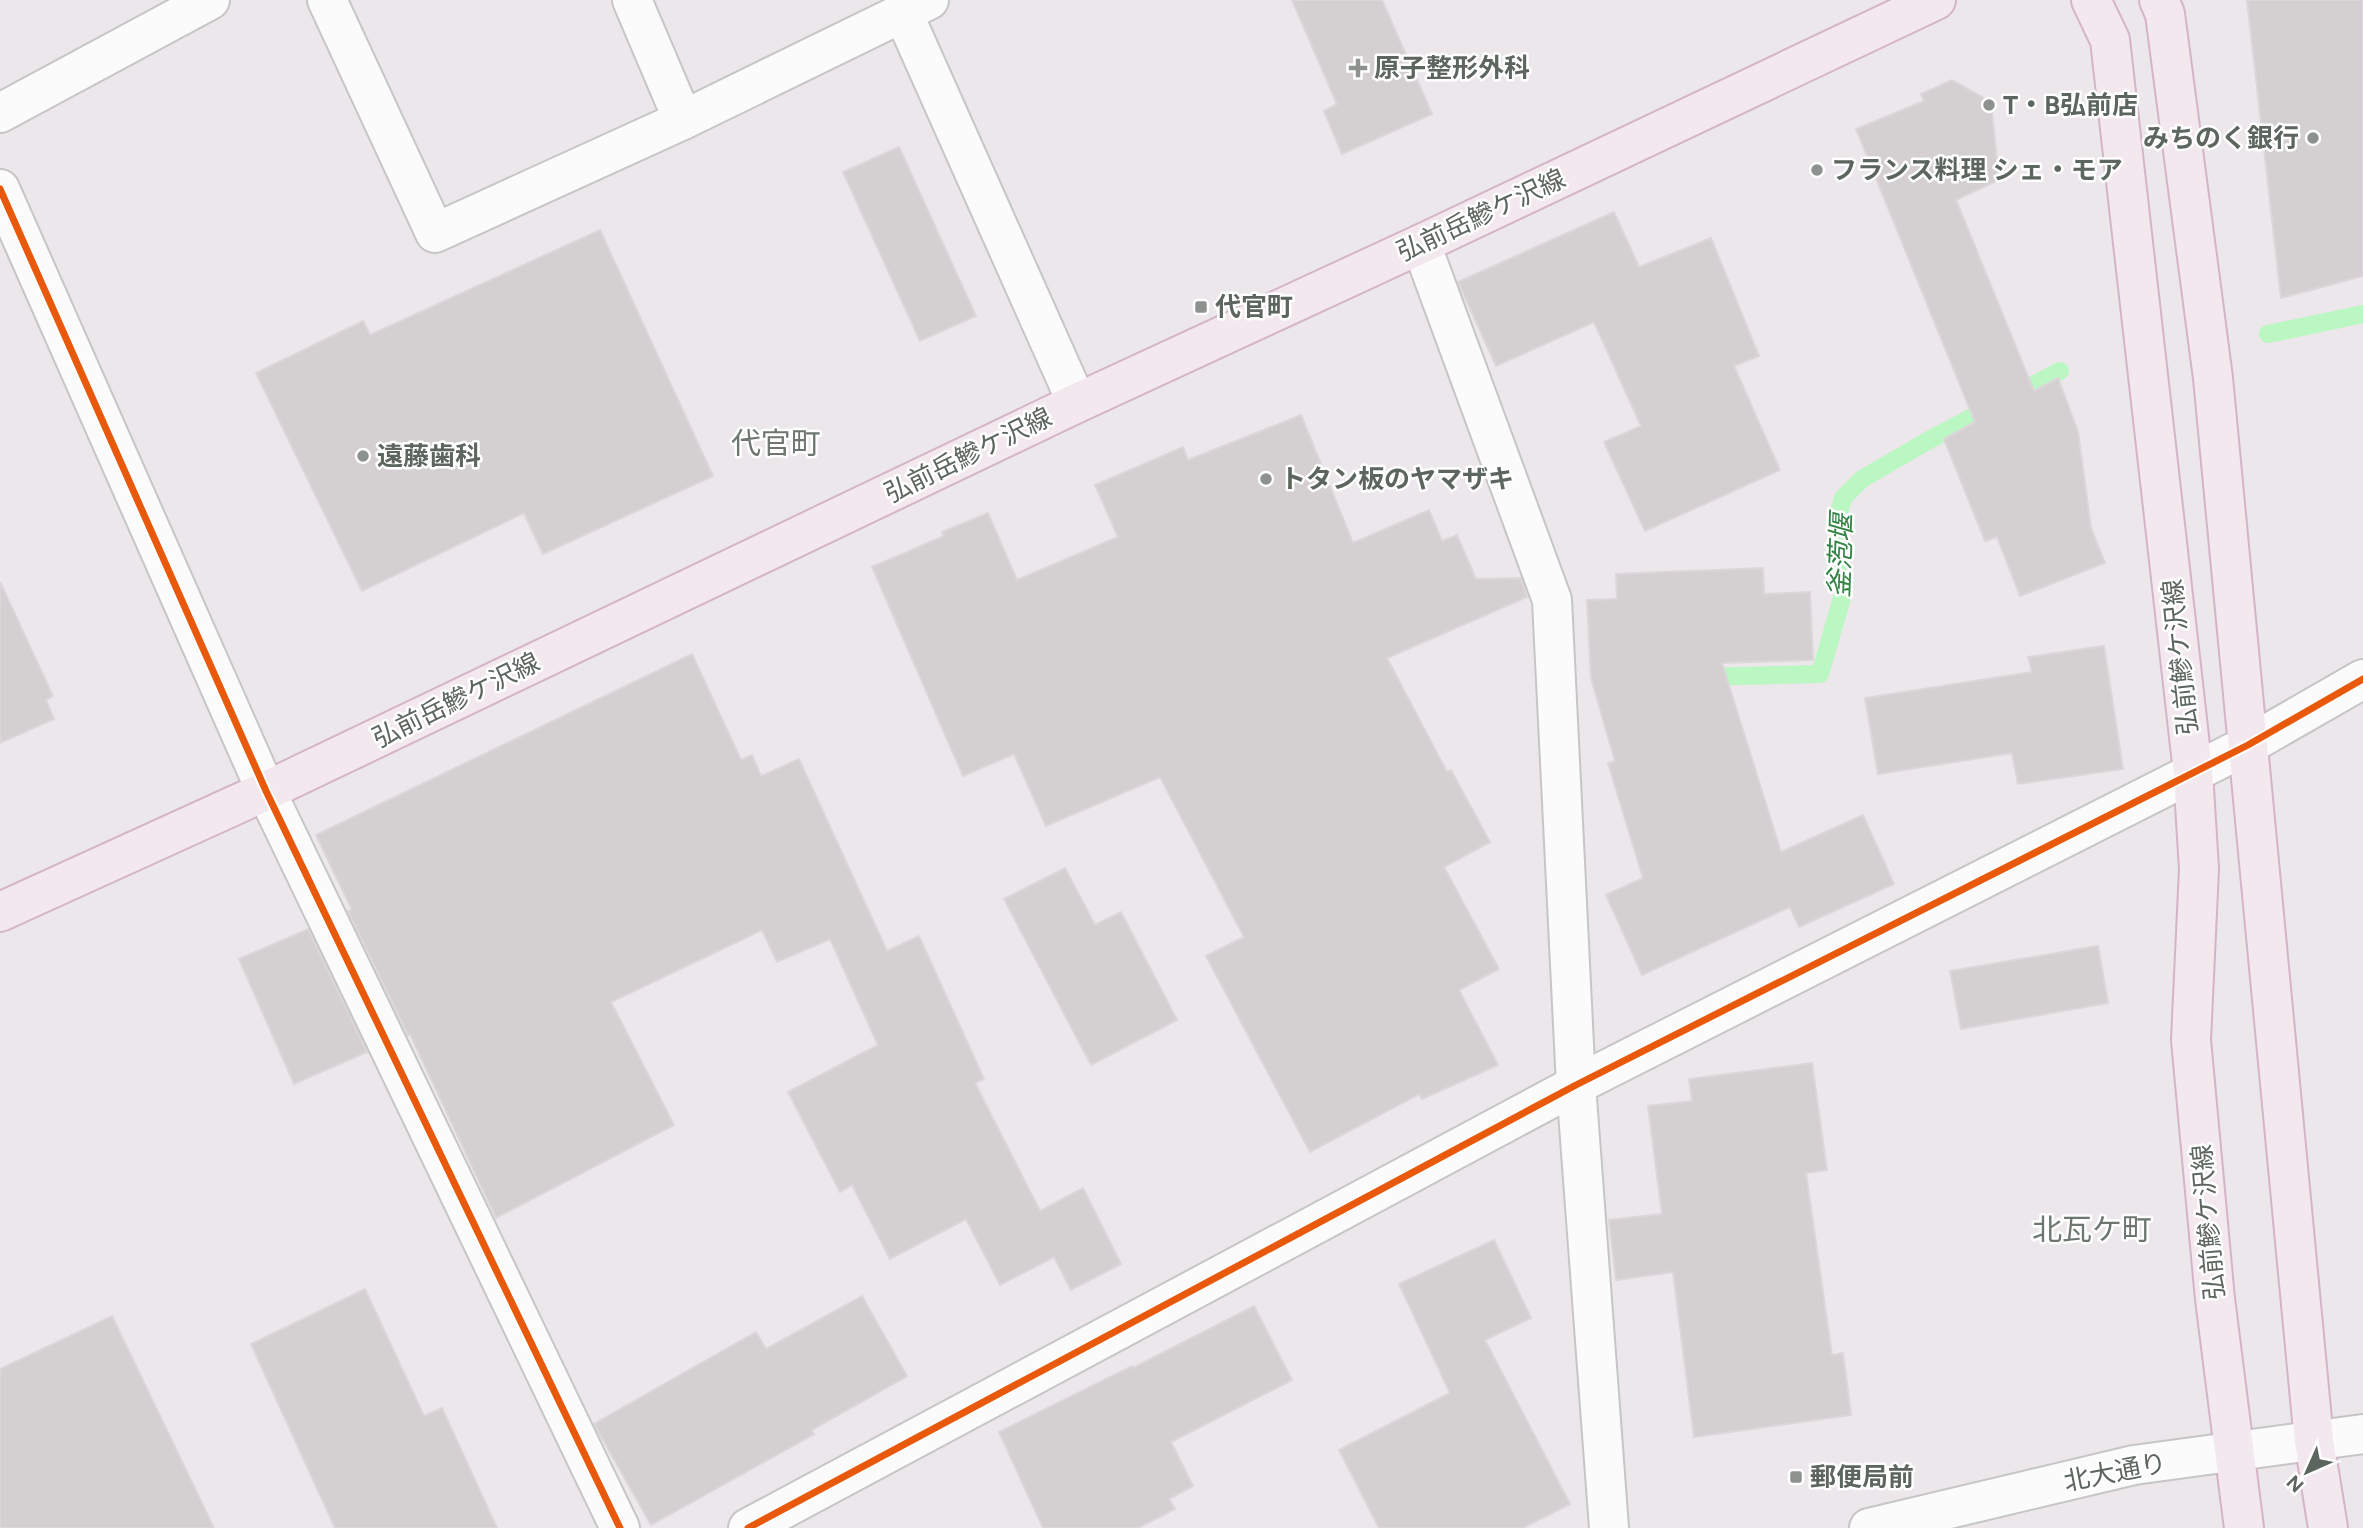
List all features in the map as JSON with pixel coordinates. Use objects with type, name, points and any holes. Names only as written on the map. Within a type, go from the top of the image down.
[{"type":"main road","name":"弘前岳鰺ケ沢線","points":[[0,912],[266,791],[1077,403],[1421,244],[1936,0]]},
{"type":"main road","name":"弘前鰺ケ沢線","points":[[2091,0],[2110,40],[2193,772],[2199,869],[2191,1040],[2215,1299],[2244,1528]]},
{"type":"main road","points":[[2159,0],[2165,14],[2213,377],[2314,1441],[2328,1528]]},
{"type":"street","points":[[0,113],[210,0]]},
{"type":"street","points":[[327,0],[435,233],[683,120],[916,6],[1077,403]]},
{"type":"street","points":[[632,0],[683,120]]},
{"type":"street","points":[[0,189],[266,791],[620,1528]]},
{"type":"street","points":[[1421,244],[1552,600],[1576,1085],[1609,1528]]},
{"type":"street","points":[[748,1528],[1576,1085],[2248,745],[2363,679]]},
{"type":"street","name":"北大通り","points":[[1869,1528],[2134,1465],[2363,1434]]},
{"type":"building","points":[[1292,0],[1382,0],[1432,114],[1342,154],[1324,111],[1337,104]]},
{"type":"building","name":"みちのく銀行","points":[[2247,0],[2363,0],[2363,276],[2281,298]]},
{"type":"building","points":[[1952,80],[1991,102],[1999,180],[1956,200],[2034,391],[2058,378],[2078,432],[2091,528],[2105,563],[2020,596],[1997,537],[1985,541],[1944,439],[1975,422],[1856,129],[1924,101],[1921,94]]},
{"type":"building","points":[[899,147],[976,316],[920,341],[843,172]]},
{"type":"building","points":[[1614,212],[1639,267],[1711,238],[1759,356],[1734,366],[1780,470],[1645,531],[1604,442],[1641,426],[1594,322],[1496,366],[1458,282]]},
{"type":"building","points":[[600,230],[713,476],[543,554],[524,513],[362,591],[256,373],[363,321],[370,335]]},
{"type":"building","points":[[1301,415],[1353,543],[1429,510],[1442,541],[1457,535],[1476,579],[1521,578],[1527,597],[1387,658],[1447,772],[1451,770],[1490,842],[1444,867],[1499,969],[1459,990],[1498,1065],[1422,1099],[1419,1094],[1310,1152],[1206,956],[1244,937],[1160,777],[1046,826],[1014,754],[963,776],[872,567],[944,536],[942,532],[988,513],[1017,580],[1118,537],[1095,485],[1183,447],[1188,460]]},
{"type":"building","points":[[1763,568],[1764,594],[1810,592],[1813,660],[1722,663],[1781,852],[1863,815],[1894,884],[1799,927],[1790,907],[1642,975],[1606,895],[1643,878],[1608,763],[1615,761],[1591,678],[1587,600],[1617,599],[1616,574]]},
{"type":"building","points":[[0,582],[53,696],[46,700],[54,719],[0,743]]},
{"type":"building","points":[[2104,646],[2123,769],[2018,784],[2012,753],[1878,774],[1865,698],[2032,672],[2028,657]]},
{"type":"building","points":[[692,654],[741,760],[752,755],[761,776],[799,759],[887,951],[919,936],[984,1079],[975,1083],[1040,1211],[1083,1188],[1121,1264],[1071,1290],[1054,1257],[1000,1285],[966,1219],[890,1259],[852,1185],[840,1192],[788,1092],[878,1045],[830,939],[777,962],[762,930],[611,1002],[674,1125],[496,1218],[410,1034],[408,1035],[348,911],[352,910],[316,835]]},
{"type":"building","points":[[1065,868],[1095,925],[1121,912],[1177,1020],[1091,1065],[1004,899]]},
{"type":"building","points":[[308,929],[367,1052],[294,1084],[239,959]]},
{"type":"building","points":[[2098,946],[2108,1003],[1961,1029],[1950,971]]},
{"type":"building","points":[[1812,1063],[1827,1170],[1806,1173],[1832,1355],[1843,1353],[1851,1415],[1694,1437],[1673,1272],[1616,1280],[1609,1220],[1662,1214],[1648,1106],[1692,1101],[1689,1079]]},
{"type":"building","points":[[1494,1240],[1531,1318],[1485,1340],[1570,1504],[1523,1528],[1379,1528],[1339,1450],[1450,1393],[1399,1284]]},
{"type":"building","points":[[365,1289],[424,1416],[442,1408],[497,1528],[335,1528],[251,1344]]},
{"type":"building","points":[[862,1296],[907,1376],[812,1430],[814,1434],[651,1525],[594,1424],[756,1332],[766,1349]]},
{"type":"building","points":[[1254,1306],[1292,1380],[1171,1442],[1193,1486],[1169,1499],[1175,1509],[1138,1528],[1043,1528],[999,1432]]},
{"type":"building","points":[[112,1316],[214,1528],[0,1528],[0,1369]]},
{"type":"waterway","points":[[2268,334],[2363,314]]},
{"type":"waterway","name":"釜萢堰","points":[[1704,677],[1820,674],[1844,591],[1837,521],[1843,498],[1862,479],[1929,440],[2060,371]]},
{"type":"cycle path","points":[[0,189],[266,791],[620,1528]]},
{"type":"cycle path","points":[[748,1528],[1576,1085],[2248,745],[2363,679]]},
{"type":"place","name":"原子整形外科","points":[[1358,68]]},
{"type":"place","name":"T・B弘前店","points":[[1989,105]]},
{"type":"place","name":"みちのく銀行","points":[[2313,138]]},
{"type":"place","name":"フランス料理 シェ・モア","points":[[1817,170]]},
{"type":"place","name":"代官町","points":[[1201,307]]},
{"type":"place","name":"遠藤歯科","points":[[363,456]]},
{"type":"place","name":"トタン板のヤマザキ","points":[[1266,479]]},
{"type":"place","name":"郵便局前","points":[[1796,1477]]},
{"type":"district","name":"代官町","points":[[776,444]]},
{"type":"district","name":"北瓦ケ町","points":[[2092,1230]]}]
